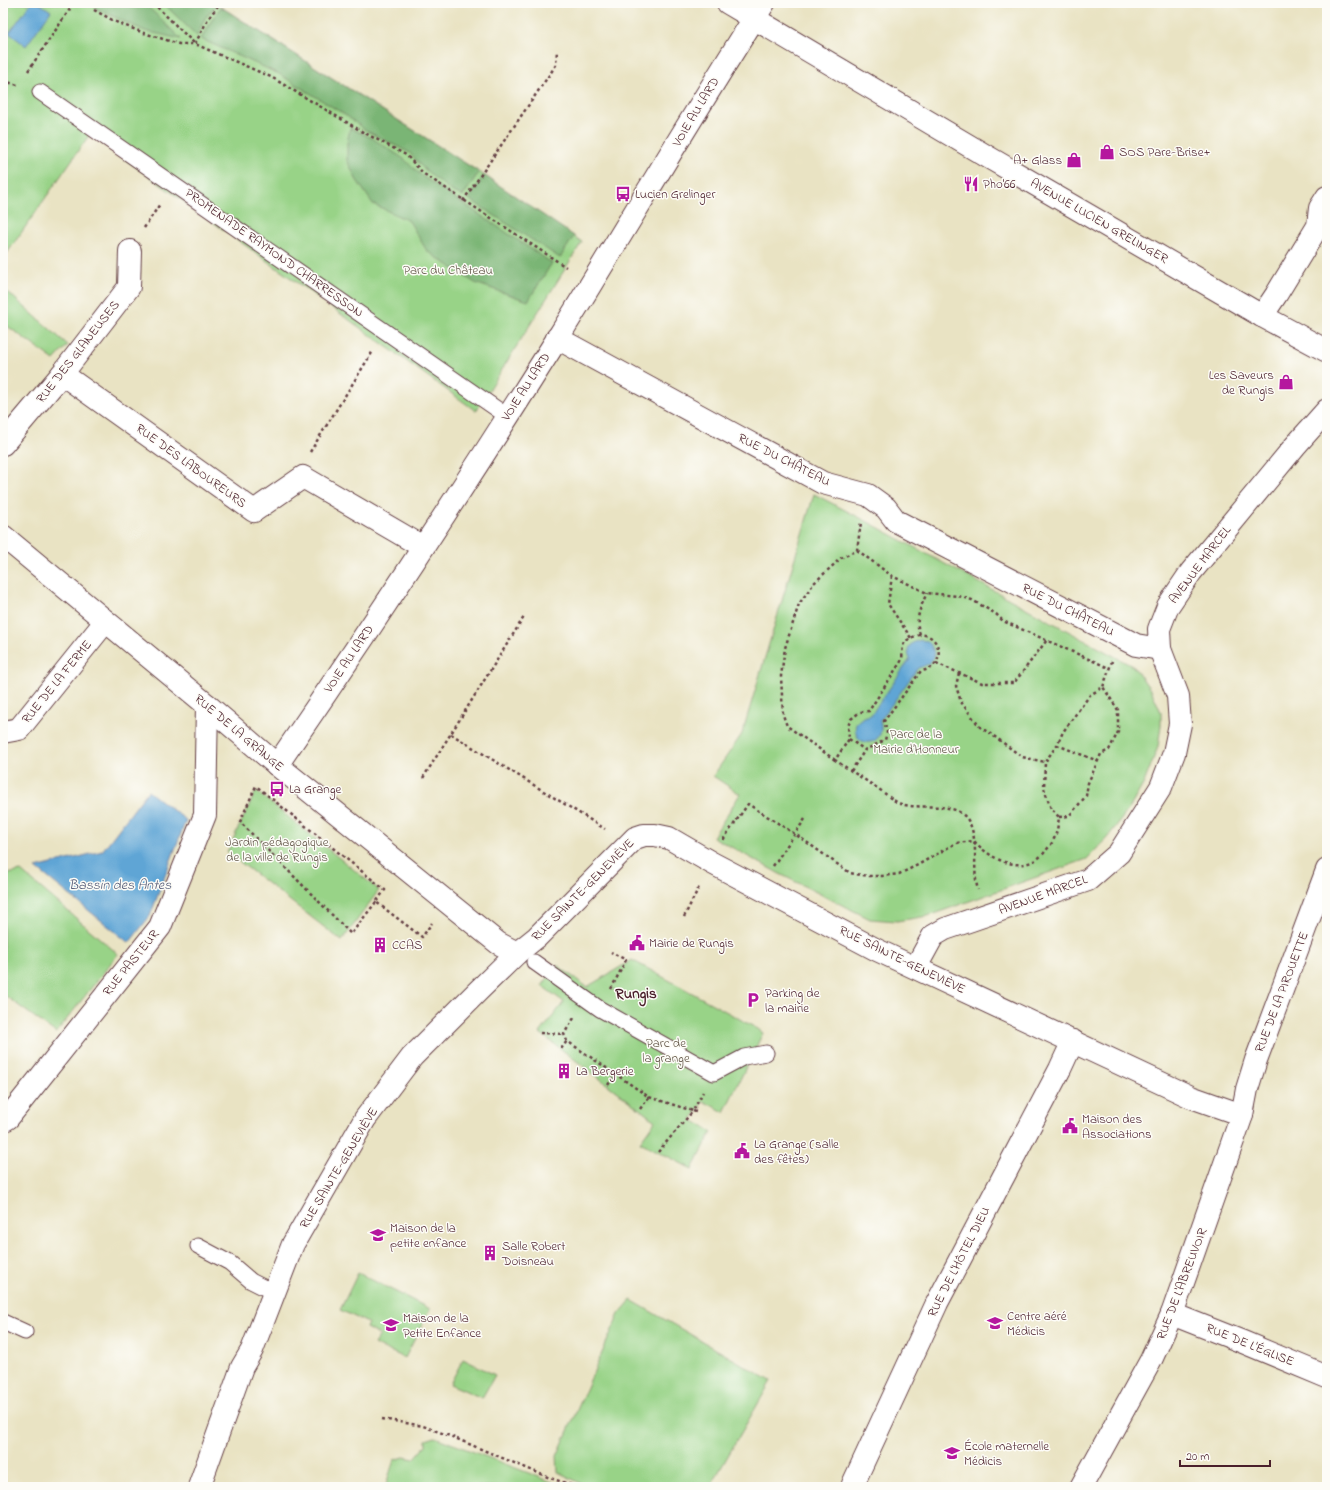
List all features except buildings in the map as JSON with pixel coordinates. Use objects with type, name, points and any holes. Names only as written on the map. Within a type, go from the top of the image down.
[{"type":"street","name":"AVENUE LUCIEN GRELINGER","points":[[728,3],[759,11],[969,146],[1262,316],[1327,351]]},
{"type":"street","name":"VOIE AU LARD","points":[[277,765],[423,547],[557,338],[759,11]]},
{"type":"street","points":[[1262,316],[1318,226],[1320,208],[1327,197]]},
{"type":"street","name":"RUE DES GLANEUSES","points":[[3,444],[62,374],[129,287],[130,251]]},
{"type":"street","name":"RUE DU CHÂTEAU","points":[[557,338],[823,483],[868,495],[886,508],[896,521],[1136,645],[1160,650]]},
{"type":"street","name":"RUE DES LABOUREURS","points":[[62,374],[254,511],[303,477]]},
{"type":"street","name":"AVENUE MARCEL","points":[[916,967],[933,936],[945,929],[1088,880],[1119,853],[1161,787],[1174,753],[1180,724],[1178,696],[1160,650],[1159,629],[1168,606],[1191,572],[1295,446],[1327,410]]},
{"type":"street","points":[[303,477],[423,547]]},
{"type":"street","name":"RUE DE LA GRANGE","points":[[3,536],[277,765],[498,943],[525,958]]},
{"type":"street","name":"RUE DE LA FERME","points":[[3,732],[19,729],[105,622]]},
{"type":"street","name":"RUE PASTEUR","points":[[3,1122],[8,1118],[160,927],[205,815],[207,705]]},
{"type":"street","name":"RUE SAINTE-GENEVIÈVE","points":[[199,1487],[242,1367],[252,1350],[275,1294],[293,1244],[365,1119],[412,1057],[525,958],[536,937],[634,838],[644,835],[655,835],[669,838],[712,863],[877,950],[1191,1097],[1242,1115]]},
{"type":"street","name":"RUE DE LA PIROUETTE","points":[[1242,1115],[1247,1089],[1256,1060],[1327,870]]},
{"type":"street","name":"RUE DE L'HÔTEL DIEU","points":[[853,1487],[853,1484],[937,1303],[1060,1069],[1073,1041]]},
{"type":"street","name":"RUE DE L'ABREUVOIR","points":[[1081,1487],[1151,1360],[1172,1314],[1242,1115]]},
{"type":"street","name":"RUE DE L'ÉGLISE","points":[[1172,1314],[1327,1377]]},
{"type":"lane","name":"PROMENADE RAYMOND CHARRESSON","points":[[40,92],[507,416]]},
{"type":"lane","points":[[525,958],[600,1009],[714,1073],[744,1057],[766,1053]]},
{"type":"lane","points":[[198,1246],[230,1263],[251,1281],[275,1294]]},
{"type":"lane","points":[[3,1322],[24,1332]]},
{"type":"path","points":[[27,72],[74,3]]},
{"type":"path","points":[[153,3],[195,44],[271,77],[363,132],[406,155],[424,174],[463,201],[566,267]]},
{"type":"path","points":[[195,44],[208,20],[220,3]]},
{"type":"path","points":[[94,10],[118,23],[144,34],[178,44],[195,44]]},
{"type":"path","points":[[463,201],[556,65],[557,50]]},
{"type":"path","points":[[18,85],[23,79]]},
{"type":"path","points":[[130,251],[173,183]]},
{"type":"path","points":[[303,477],[304,461],[386,332]]},
{"type":"path","points":[[857,550],[861,519],[872,498]]},
{"type":"path","points":[[857,550],[892,576],[927,593],[958,596],[972,600],[996,614],[1004,621],[1109,668]]},
{"type":"path","points":[[857,550],[841,558],[814,583],[799,604],[785,648],[781,676],[783,715],[787,726],[901,804],[947,808],[961,812],[970,824],[974,841],[976,882],[979,893]]},
{"type":"path","points":[[892,576],[888,604],[911,638]]},
{"type":"path","points":[[920,634],[919,612],[927,593]]},
{"type":"path","points":[[423,778],[524,617]]},
{"type":"path","points":[[835,760],[849,739],[848,726],[851,719],[860,712],[869,711],[902,660],[903,647],[906,641],[920,634],[930,636],[936,643],[938,650],[938,659],[936,664],[929,670],[921,671],[884,721],[887,732],[885,740],[865,750],[852,771]]},
{"type":"path","points":[[936,664],[982,682],[1014,683],[1047,640]]},
{"type":"path","points":[[1059,817],[1051,809],[1044,788],[1045,762],[1057,745],[1063,732],[1090,694],[1104,686],[1114,656]]},
{"type":"path","points":[[959,674],[956,686],[961,702],[980,727],[1022,757],[1045,762]]},
{"type":"path","points":[[1059,817],[1069,816],[1086,796],[1088,783],[1101,754],[1109,750],[1118,732],[1118,710],[1104,686]]},
{"type":"path","points":[[451,734],[611,833]]},
{"type":"path","points":[[849,739],[865,750]]},
{"type":"path","points":[[1057,745],[1098,761]]},
{"type":"path","points":[[256,786],[385,890],[376,902],[351,934],[240,822],[256,786]]},
{"type":"path","points":[[722,842],[748,804],[795,834],[850,873],[868,876],[899,874],[956,843],[974,841]]},
{"type":"path","points":[[974,841],[996,859],[1007,863],[1022,864],[1032,862],[1040,857],[1053,842],[1059,817]]},
{"type":"path","points":[[771,869],[805,819]]},
{"type":"path","points":[[684,917],[702,882]]},
{"type":"path","points":[[376,902],[422,937],[436,918]]},
{"type":"path","points":[[600,1009],[626,960],[611,952]]},
{"type":"path","points":[[564,1034],[586,999]]},
{"type":"path","points":[[540,1033],[564,1034]]},
{"type":"path","points":[[564,1034],[567,1041],[650,1097],[695,1111]]},
{"type":"path","points":[[561,1049],[567,1041]]},
{"type":"path","points":[[658,1152],[695,1111],[714,1073]]},
{"type":"path","points":[[608,1085],[615,1074]]},
{"type":"path","points":[[640,1109],[650,1097]]},
{"type":"path","points":[[382,1419],[429,1428],[513,1463],[578,1487]]},
{"type":"green space","name":"Parc du Château","points":[[3,3],[215,3],[479,172],[582,242],[476,411],[90,134],[3,259]]},
{"type":"green space","points":[[97,3],[144,3],[181,39],[145,31],[95,8]]},
{"type":"green space","points":[[163,3],[217,4],[205,18],[197,36]]},
{"type":"green space","points":[[221,7],[479,172],[463,196],[453,192],[436,179],[421,166],[410,153],[365,130],[347,116],[279,74],[201,39]]},
{"type":"green space","points":[[350,128],[372,138],[404,159],[422,176],[552,263],[528,301],[475,283],[427,251],[409,221],[373,204],[356,179],[347,160],[347,143]]},
{"type":"green space","points":[[484,175],[574,236],[560,258],[469,199]]},
{"type":"green space","points":[[3,288],[68,345],[54,360],[3,323]]},
{"type":"green space","name":"Parc de la Mairie d’Honneur","points":[[814,494],[1134,667],[1152,692],[1161,712],[1158,747],[1144,783],[1129,809],[1108,837],[1087,859],[928,916],[897,921],[870,919],[778,873],[713,837],[740,794],[713,776],[742,734]]},
{"type":"green space","name":"Jardin pédagogique de la ville de Rungis","points":[[256,791],[379,890],[342,941],[227,852]]},
{"type":"green space","points":[[21,871],[118,954],[56,1033],[3,994],[3,875]]},
{"type":"green space","name":"Parc de la grange","points":[[632,960],[763,1033],[724,1112],[703,1101],[692,1120],[712,1132],[692,1169],[640,1142],[655,1121],[540,1033],[564,1002],[542,986],[557,965],[587,987]]},
{"type":"green space","points":[[358,1273],[430,1309],[405,1358],[374,1344],[380,1335],[366,1328],[368,1323],[340,1310]]},
{"type":"green space","points":[[631,1300],[771,1381],[710,1487],[588,1487],[558,1472],[557,1456],[619,1314]]},
{"type":"green space","points":[[463,1359],[495,1375],[482,1398],[450,1384]]},
{"type":"green space","points":[[435,1437],[565,1487],[385,1487],[394,1460],[404,1457],[414,1459],[426,1445],[426,1440]]},
{"type":"water","points":[[31,3],[39,3],[51,11],[26,46],[9,33]]},
{"type":"water","points":[[921,640],[928,641],[933,651],[933,658],[928,664],[918,668],[880,721],[881,730],[879,736],[874,741],[869,742],[858,738],[856,723],[863,717],[871,715],[910,659],[908,649],[911,644]]},
{"type":"water","name":"Bassin des Antes","points":[[148,791],[186,820],[150,916],[129,943],[36,868],[102,851]]},
{"type":"place","name":"SOS Pare-Brise+","points":[[1107,152]]},
{"type":"place","name":"A+ Glass","points":[[1074,160]]},
{"type":"place","name":"Pho'66","points":[[971,184]]},
{"type":"place","name":"Lucien Grelinger","points":[[623,194]]},
{"type":"place","name":"Les Saveurs de Rungis","points":[[1286,382]]},
{"type":"place","name":"La Grange","points":[[277,789]]},
{"type":"place","name":"Mairie de Rungis","points":[[637,943]]},
{"type":"place","name":"CCAS","points":[[380,945]]},
{"type":"place","name":"Parking de la mairie","points":[[753,1000]]},
{"type":"place","name":"La Bergerie","points":[[564,1071]]},
{"type":"place","name":"Maison des Associations","points":[[1070,1126]]},
{"type":"place","name":"La Grange (salle des fêtes)","points":[[742,1151]]},
{"type":"place","name":"Maison de la petite enfance","points":[[378,1235]]},
{"type":"place","name":"Salle Robert Doisneau","points":[[490,1253]]},
{"type":"place","name":"Centre aéré Médicis","points":[[995,1323]]},
{"type":"place","name":"Maison de la Petite Enfance","points":[[391,1325]]},
{"type":"place","name":"École maternelle Médicis","points":[[952,1453]]},
{"type":"district","name":"Rungis","points":[[636,994]]}]
